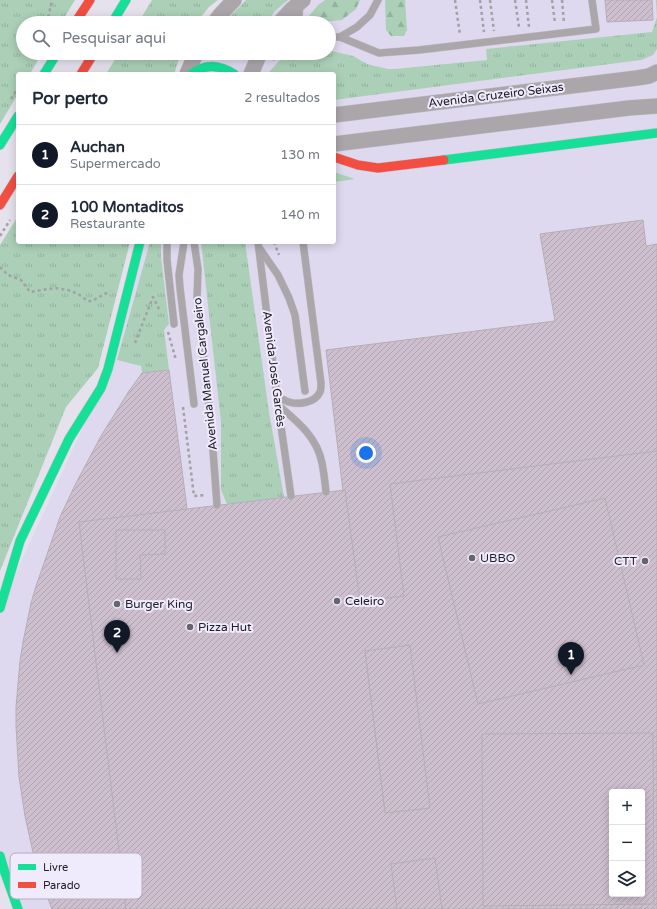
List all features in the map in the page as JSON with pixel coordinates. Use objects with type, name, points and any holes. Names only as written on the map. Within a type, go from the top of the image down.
[{"type":"street","points":[[80,16],[90,0]]},
{"type":"street","points":[[116,16],[126,0]]},
{"type":"street","points":[[219,16],[234,0]]},
{"type":"street","points":[[286,16],[302,1]]},
{"type":"street","points":[[45,72],[53,60]]},
{"type":"street","points":[[82,72],[90,60]]},
{"type":"street","points":[[188,72],[193,60]]},
{"type":"street","points":[[252,72],[257,60]]},
{"type":"street","points":[[195,72],[202,67],[214,66],[223,68],[230,72]]},
{"type":"street","name":"Avenida Cruzeiro Seixas","points":[[336,115],[637,78],[649,76],[657,72]]},
{"type":"street","points":[[336,144],[629,108],[657,106]]},
{"type":"street","points":[[0,145],[16,119]]},
{"type":"street","points":[[336,159],[358,165],[378,168],[657,133]]},
{"type":"street","points":[[0,205],[16,179]]},
{"type":"street","points":[[0,608],[20,541],[69,439],[101,388],[108,369],[139,244]]},
{"type":"street","points":[[0,856],[10,887]]},
{"type":"street","points":[[14,899],[18,909]]},
{"type":"lane","points":[[340,37],[370,15],[378,0]]},
{"type":"lane","points":[[336,37],[340,37],[378,53],[419,50],[596,29],[592,0]]},
{"type":"lane","points":[[299,16],[302,1]]},
{"type":"lane","points":[[167,244],[167,260],[174,324]]},
{"type":"lane","points":[[184,244],[179,275],[194,404]]},
{"type":"lane","name":"Avenida Manuel Cargaleiro","points":[[194,244],[198,269],[197,299],[211,423],[217,505]]},
{"type":"lane","points":[[258,244],[278,275],[295,315],[305,391]]},
{"type":"lane","name":"Avenida José Garcês","points":[[258,244],[291,496]]},
{"type":"lane","points":[[277,396],[288,402],[298,403],[308,402],[316,398],[320,392],[321,383],[303,244]]},
{"type":"lane","points":[[278,405],[302,426],[314,441],[323,464],[326,492]]},
{"type":"path","points":[[49,16],[52,0]]},
{"type":"path","points":[[455,0],[460,38]]},
{"type":"path","points":[[480,0],[484,35]]},
{"type":"path","points":[[490,0],[494,34]]},
{"type":"path","points":[[515,0],[519,31]]},
{"type":"path","points":[[526,0],[529,29]]},
{"type":"path","points":[[552,0],[555,26]]},
{"type":"path","points":[[562,0],[564,25]]},
{"type":"path","points":[[0,267],[8,275],[21,280],[30,292],[55,288],[68,290],[78,294],[84,300],[88,301],[92,301],[112,290],[127,293]]},
{"type":"path","points":[[134,345],[153,297],[159,306],[161,313]]},
{"type":"path","points":[[167,330],[177,362]]},
{"type":"path","points":[[182,402],[194,496],[216,494]]},
{"type":"shaded area","points":[[234,0],[657,0],[657,909],[18,909],[15,899],[142,899],[142,853],[10,853],[10,885],[0,856],[0,608],[101,388],[139,244],[336,244],[336,72],[188,72],[193,60],[336,60],[336,16],[220,16]]},
{"type":"green space","points":[[0,0],[75,0],[65,16],[16,16],[16,60],[38,60],[31,72],[16,72],[16,97],[0,124]]},
{"type":"green space","points":[[152,0],[218,0],[209,7],[202,16],[142,16]]},
{"type":"green space","points":[[246,0],[288,0],[271,16],[231,16]]},
{"type":"green space","points":[[325,0],[360,0],[356,9],[342,20],[336,21],[336,16],[309,16],[318,5]]},
{"type":"green space","points":[[385,0],[405,0],[407,30],[404,36],[391,36],[386,30]]},
{"type":"green space","points":[[657,17],[657,49],[653,55],[641,60],[336,100],[336,72],[269,72],[280,60],[336,60],[336,52],[353,56],[367,64],[388,69],[395,69],[487,60],[486,49],[652,32]]},
{"type":"green space","points":[[115,60],[179,60],[175,72],[107,72]]},
{"type":"green space","points":[[336,173],[355,179],[336,182]]},
{"type":"green space","points":[[16,219],[16,244],[129,244],[98,368],[66,407],[0,571],[0,245]]},
{"type":"green space","points":[[149,244],[161,244],[161,257],[169,324],[164,330],[169,370],[142,373],[141,366],[117,360]]},
{"type":"green space","points":[[201,244],[245,244],[269,412],[284,497],[227,504],[221,490],[221,422]]},
{"type":"building","points":[[605,0],[652,0],[653,20],[607,22]]},
{"type":"building","name":"UBBO","points":[[643,220],[646,246],[657,244],[657,909],[52,909],[48,899],[142,899],[142,853],[33,853],[25,816],[19,777],[16,726],[20,661],[31,603],[36,586],[60,517],[75,485],[101,436],[142,373],[169,370],[195,570],[350,549],[326,350],[555,321],[540,234]],"holes":[[[365,651],[385,813],[167,866],[143,761],[142,653]]]},
{"type":"building","points":[[657,451],[657,909],[442,909],[435,858],[391,864],[397,909],[126,909],[125,899],[142,899],[142,853],[119,853],[79,522],[345,490],[360,601],[404,596],[390,484]],"holes":[[[605,498],[644,665],[478,704],[438,537]],[[116,530],[165,530],[165,554],[140,555],[141,579],[116,579]],[[410,645],[430,808],[385,813],[365,651]],[[653,733],[654,904],[483,906],[482,734]]]},
{"type":"traffic: fast","points":[[116,16],[126,0]]},
{"type":"traffic: fast","points":[[45,72],[53,60]]},
{"type":"traffic: fast","points":[[194,72],[202,68],[213,66],[231,72]]},
{"type":"traffic: fast","points":[[0,145],[16,119]]},
{"type":"traffic: fast","points":[[444,160],[657,133]]},
{"type":"traffic: fast","points":[[0,608],[20,541],[69,439],[101,388],[108,369],[139,244]]},
{"type":"traffic: fast","points":[[0,856],[10,887]]},
{"type":"traffic: fast","points":[[14,899],[18,909]]},
{"type":"traffic: jam","points":[[80,16],[90,0]]},
{"type":"traffic: jam","points":[[82,72],[90,60]]},
{"type":"traffic: jam","points":[[336,158],[358,165],[378,168],[444,160]]},
{"type":"traffic: jam","points":[[0,205],[16,179]]},
{"type":"place","name":"UBBO","points":[[472,558]]},
{"type":"place","name":"CTT","points":[[645,561]]},
{"type":"place","name":"Celeiro","points":[[337,601]]},
{"type":"place","name":"Burger King","points":[[117,604]]},
{"type":"place","name":"Pizza Hut","points":[[190,627]]},
{"type":"place","name":"100 Montaditos","points":[[117,653]]},
{"type":"place","name":"Auchan","points":[[571,675]]}]
